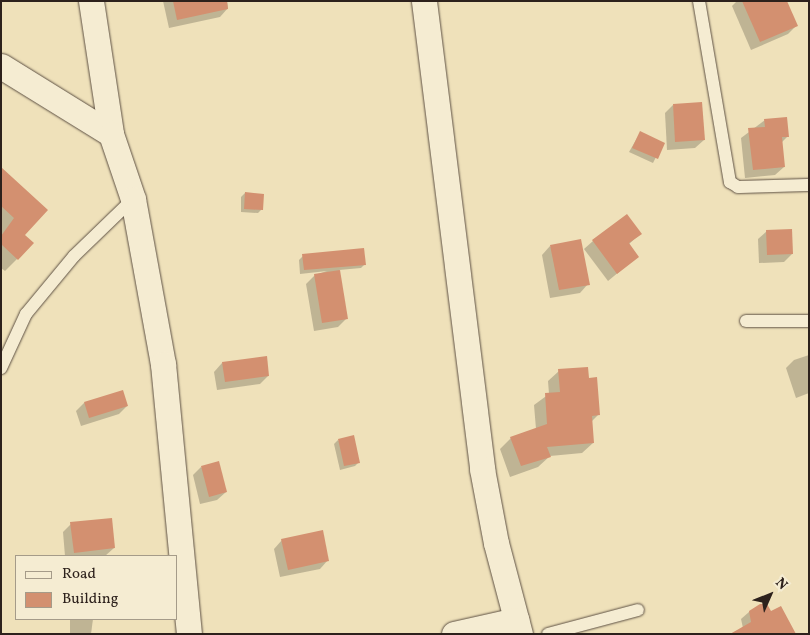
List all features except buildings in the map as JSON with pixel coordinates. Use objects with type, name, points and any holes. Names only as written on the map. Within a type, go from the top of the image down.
[{"type":"street","points":[[91,1],[111,134],[133,199],[163,364],[189,634]]},
{"type":"street","points":[[424,1],[482,469],[518,627],[454,634]]},
{"type":"street","points":[[1,66],[111,134]]},
{"type":"lane","points":[[699,1],[730,182],[738,186],[809,185]]},
{"type":"lane","points":[[1,368],[26,314],[74,256],[133,199]]},
{"type":"lane","points":[[746,321],[809,321]]},
{"type":"lane","points":[[548,634],[638,610]]}]
